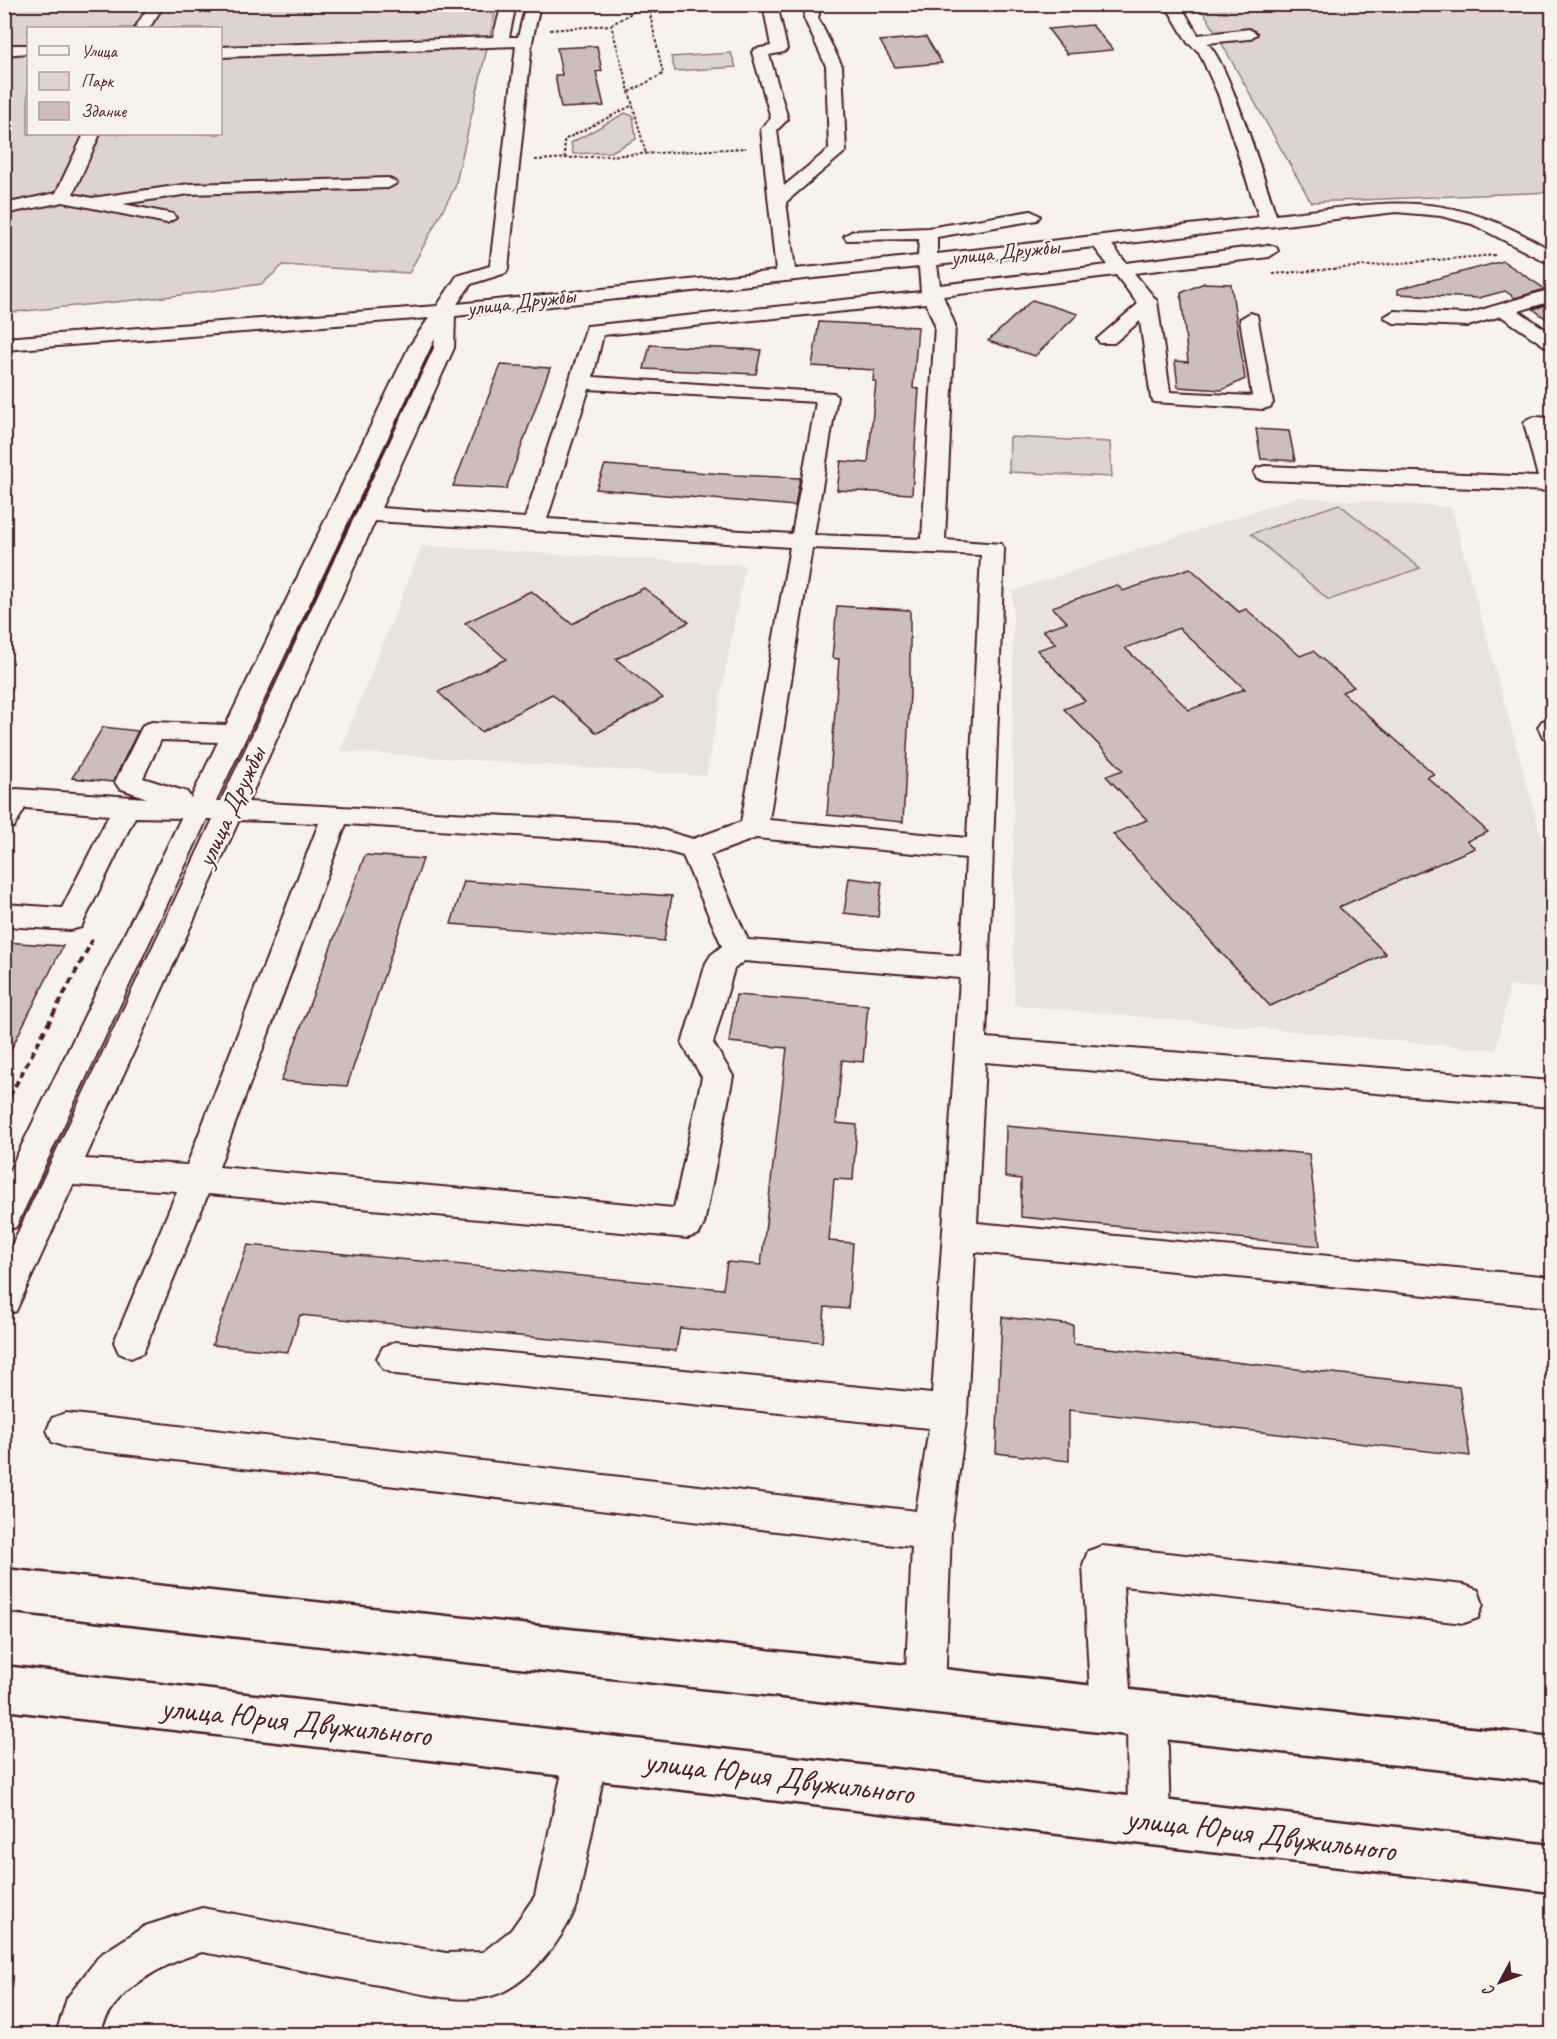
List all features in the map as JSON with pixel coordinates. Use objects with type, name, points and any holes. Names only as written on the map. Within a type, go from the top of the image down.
[{"type":"main road","points":[[4,1590],[925,1689],[1552,1760]]},
{"type":"main road","name":"улица Юрия Двужильного","points":[[4,1688],[587,1754],[1552,1869]]},
{"type":"street","points":[[143,27],[158,4]]},
{"type":"street","points":[[500,41],[508,4]]},
{"type":"street","points":[[446,311],[464,280],[499,269],[509,161],[525,36],[533,4]]},
{"type":"street","points":[[778,200],[838,151],[834,66],[812,18],[814,4]]},
{"type":"street","points":[[1172,4],[1193,40],[1206,50],[1226,94],[1269,221]]},
{"type":"street","points":[[763,5],[779,49],[760,52],[780,119],[769,129],[786,274]]},
{"type":"street","points":[[1193,40],[1249,34]]},
{"type":"street","points":[[222,52],[500,41],[525,36]]},
{"type":"street","points":[[4,50],[27,49]]},
{"type":"street","points":[[63,196],[92,135]]},
{"type":"street","points":[[92,202],[189,189],[388,183]]},
{"type":"street","points":[[4,209],[63,196],[167,218]]},
{"type":"street","name":"улица Дружбы","points":[[4,344],[446,311],[927,261],[1396,207],[1431,208],[1470,215],[1499,227],[1552,259]]},
{"type":"street","points":[[853,236],[928,232],[1031,216]]},
{"type":"street","points":[[928,232],[927,261],[931,294],[945,325],[933,546]]},
{"type":"street","points":[[1098,242],[1147,301],[1165,422]]},
{"type":"street","points":[[534,525],[581,382],[594,330],[931,294],[1119,267],[1269,251]]},
{"type":"street","points":[[1394,317],[1468,320],[1552,295]]},
{"type":"street","points":[[1107,339],[1147,306]]},
{"type":"street","points":[[1504,310],[1552,342]]},
{"type":"street","name":"улица Дружбы","points":[[4,1300],[444,348],[446,311]]},
{"type":"street","name":"улица Дружбы","points":[[6,1212],[419,347],[446,311]]},
{"type":"street","points":[[1161,398],[1263,403],[1250,319]]},
{"type":"street","points":[[581,382],[827,397],[754,828]]},
{"type":"street","points":[[1264,473],[1552,484],[1535,423],[1552,424]]},
{"type":"street","points":[[366,514],[802,541],[993,549],[975,968],[949,1413],[932,1532],[925,1689]]},
{"type":"street","points":[[199,809],[169,794],[128,782],[152,731],[235,734]]},
{"type":"street","points":[[4,820],[17,798],[126,807],[336,814],[638,832],[693,849],[715,844],[754,828],[980,849]]},
{"type":"street","points":[[4,915],[71,919],[126,807]]},
{"type":"street","points":[[131,1342],[198,1179],[336,814]]},
{"type":"street","points":[[693,849],[714,891],[738,950]]},
{"type":"street","points":[[64,1171],[198,1179],[687,1224],[718,1076],[697,1044],[721,963],[738,950],[975,968]]},
{"type":"street","points":[[970,1049],[1552,1094]]},
{"type":"street","points":[[958,1236],[1552,1292]]},
{"type":"street","points":[[395,1358],[949,1413]]},
{"type":"street","points":[[65,1430],[932,1532]]},
{"type":"street","points":[[1149,1821],[1102,1565],[1464,1604]]},
{"type":"street","points":[[78,2034],[83,2014],[117,1971],[161,1942],[202,1930],[446,1975],[490,1974],[527,1946],[555,1905],[587,1754]]},
{"type":"path","points":[[525,36],[611,25],[647,5],[663,74],[629,92]]},
{"type":"path","points":[[650,14],[763,5]]},
{"type":"path","points":[[611,25],[646,154]]},
{"type":"path","points":[[565,158],[564,140],[633,105]]},
{"type":"path","points":[[509,161],[771,147]]},
{"type":"path","points":[[1264,275],[1501,254]]},
{"type":"shaded area","points":[[1298,497],[1451,507],[1552,876],[1552,989],[1510,986],[1496,1050],[1014,1005],[1013,591]]},
{"type":"shaded area","points":[[422,546],[745,565],[706,776],[340,751]]},
{"type":"green space","points":[[5,5],[497,5],[455,187],[409,273],[283,265],[262,284],[165,297],[5,313]]},
{"type":"green space","points":[[1200,5],[1552,5],[1552,192],[1311,202]]},
{"type":"green space","points":[[731,53],[736,67],[675,71],[671,57]]},
{"type":"green space","points":[[625,113],[633,116],[636,139],[611,152],[573,154],[571,143]]},
{"type":"green space","points":[[1010,437],[1110,442],[1112,477],[1009,472]]},
{"type":"green space","points":[[1339,504],[1420,568],[1329,600],[1251,534]]},
{"type":"building","points":[[1092,25],[1113,50],[1067,54],[1048,29]]},
{"type":"building","points":[[926,37],[942,63],[895,67],[880,41]]},
{"type":"building","points":[[597,46],[602,71],[596,72],[604,106],[561,108],[555,75],[562,75],[557,48]]},
{"type":"building","points":[[1503,261],[1545,289],[1515,298],[1505,291],[1478,298],[1398,294],[1398,289]]},
{"type":"building","points":[[1204,283],[1231,284],[1245,379],[1222,390],[1178,387],[1175,361],[1188,362],[1181,293]]},
{"type":"building","points":[[1032,300],[1078,314],[1035,356],[988,341]]},
{"type":"building","points":[[1552,303],[1552,323],[1533,309]]},
{"type":"building","points":[[819,322],[918,327],[913,388],[919,389],[912,494],[837,490],[841,461],[868,463],[876,381],[873,381],[874,370],[812,366]]},
{"type":"building","points":[[650,345],[761,350],[756,374],[644,369]]},
{"type":"building","points":[[501,365],[550,368],[506,489],[453,486]]},
{"type":"building","points":[[1256,429],[1289,431],[1295,461],[1261,459]]},
{"type":"building","points":[[605,465],[800,478],[795,506],[596,489]]},
{"type":"building","points":[[1190,568],[1239,612],[1246,609],[1300,656],[1313,651],[1354,687],[1342,692],[1434,774],[1427,777],[1488,832],[1467,841],[1475,848],[1339,907],[1386,954],[1270,1006],[1113,834],[1147,820],[1106,776],[1123,770],[1064,709],[1085,701],[1037,650],[1056,644],[1043,630],[1067,622],[1052,607],[1117,585],[1123,591]],"holes":[[[1179,628],[1245,689],[1189,710],[1125,648]]]},
{"type":"building","points":[[644,588],[689,622],[616,659],[663,698],[597,733],[552,694],[481,732],[438,692],[506,659],[465,623],[531,591],[572,624]]},
{"type":"building","points":[[837,606],[910,610],[910,693],[903,822],[827,815],[839,659],[832,658]]},
{"type":"building","points":[[103,727],[138,731],[113,782],[72,778]]},
{"type":"building","points":[[365,855],[423,859],[347,1086],[281,1081]]},
{"type":"building","points":[[849,878],[882,882],[878,917],[844,913]]},
{"type":"building","points":[[464,881],[672,896],[664,941],[451,924]]},
{"type":"building","points":[[4,942],[63,946],[4,1063]]},
{"type":"building","points":[[736,995],[868,1005],[863,1062],[842,1060],[836,1123],[857,1125],[853,1180],[834,1179],[829,1241],[853,1243],[848,1309],[825,1307],[822,1342],[680,1328],[676,1351],[300,1315],[288,1352],[212,1345],[248,1245],[723,1289],[727,1262],[761,1265],[787,1048],[729,1042]]},
{"type":"building","points":[[1006,1126],[1309,1154],[1320,1246],[1021,1217],[1021,1179],[1005,1177]]},
{"type":"building","points":[[1002,1317],[1073,1325],[1073,1344],[1459,1387],[1470,1456],[1069,1410],[1069,1461],[996,1453]]}]
